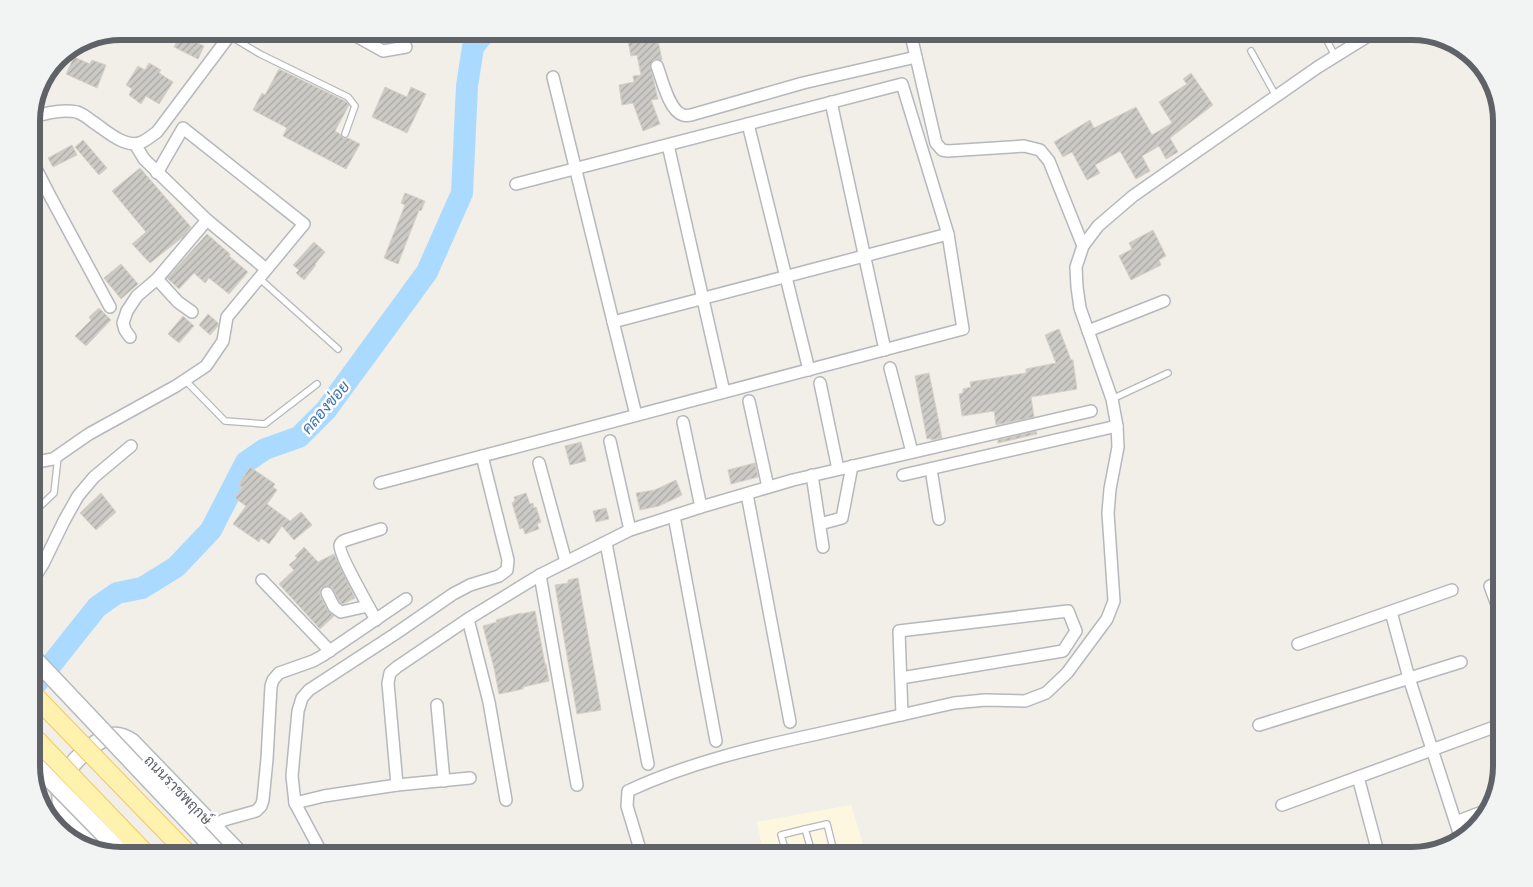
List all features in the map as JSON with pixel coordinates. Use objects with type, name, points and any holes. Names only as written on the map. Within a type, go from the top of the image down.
[{"type":"main road","name":"ถนนราชพฤกษ์","points":[[40,665],[212,847]]},
{"type":"main road","points":[[40,701],[181,847]]},
{"type":"main road","name":"ถนนราชพฤกษ์","points":[[84,838],[62,808],[60,788],[65,774],[78,758],[107,736],[119,736],[132,742],[233,847]]},
{"type":"main road","points":[[40,743],[139,847]]},
{"type":"main road","points":[[40,769],[116,847]]},
{"type":"street","points":[[40,116],[65,111],[77,112],[123,141],[135,144],[144,142],[157,132],[227,40]]},
{"type":"street","points":[[362,40],[383,52],[406,47]]},
{"type":"street","points":[[912,40],[936,143],[942,150],[948,151],[1024,146],[1040,150],[1050,161],[1083,246]]},
{"type":"street","points":[[639,847],[628,806],[628,791],[642,784],[751,748],[902,715],[962,702],[985,700],[1025,701],[1046,693],[1067,673],[1107,619],[1114,601],[1108,513],[1110,489],[1118,447],[1117,426],[1112,399],[1080,308],[1076,267],[1083,246],[1098,226],[1133,196],[1276,96],[1361,40]]},
{"type":"street","points":[[657,66],[671,105],[677,112],[683,115],[691,115],[803,84],[916,57]]},
{"type":"street","points":[[553,78],[636,415]]},
{"type":"street","points":[[380,483],[963,329],[948,234],[902,84],[516,184]]},
{"type":"street","points":[[831,102],[885,350]]},
{"type":"street","points":[[748,124],[809,370]]},
{"type":"street","points":[[40,461],[53,459],[89,434],[185,380],[206,366],[223,341],[227,317],[304,224],[183,128],[157,173]]},
{"type":"street","points":[[135,144],[144,159],[157,173],[262,274]]},
{"type":"street","points":[[668,145],[724,392]]},
{"type":"street","points":[[40,177],[110,307]]},
{"type":"street","points":[[130,338],[123,322],[127,311],[137,296],[157,279],[207,220]]},
{"type":"street","points":[[613,322],[948,234]]},
{"type":"street","points":[[157,279],[178,302],[192,312]]},
{"type":"street","points":[[1088,331],[1164,301]]},
{"type":"street","points":[[890,368],[912,452]]},
{"type":"street","points":[[820,383],[838,469]]},
{"type":"street","points":[[749,402],[768,487]]},
{"type":"street","points":[[397,785],[388,683],[390,674],[397,667],[468,619],[540,575],[630,530],[700,507],[812,475],[1091,411]]},
{"type":"street","points":[[683,422],[700,507]]},
{"type":"street","points":[[903,475],[1117,426]]},
{"type":"street","points":[[610,441],[630,530]]},
{"type":"street","points":[[40,569],[78,496],[94,477],[131,446]]},
{"type":"street","points":[[318,847],[295,803],[292,776],[298,711],[302,698],[309,690],[452,594],[470,585],[499,576],[507,570],[508,560],[482,456]]},
{"type":"street","points":[[539,463],[566,562]]},
{"type":"street","points":[[820,524],[842,518],[852,466]]},
{"type":"street","points":[[931,468],[939,519]]},
{"type":"street","points":[[812,475],[823,547]]},
{"type":"street","points":[[747,494],[790,722]]},
{"type":"street","points":[[674,516],[716,741]]},
{"type":"street","points":[[376,620],[347,566],[340,545],[346,540],[381,529]]},
{"type":"street","points":[[606,543],[648,764]]},
{"type":"street","points":[[540,575],[577,785]]},
{"type":"street","points":[[262,580],[330,651]]},
{"type":"street","points":[[1298,644],[1452,590]]},
{"type":"street","points":[[327,593],[334,607],[342,612],[368,606]]},
{"type":"street","points":[[215,828],[224,820],[256,811],[261,806],[267,759],[271,686],[274,677],[279,673],[313,661],[330,651],[406,599]]},
{"type":"street","points":[[901,678],[1063,651],[1076,631],[1068,611],[899,631],[902,715]]},
{"type":"street","points":[[1391,612],[1409,678],[1459,831]]},
{"type":"street","points":[[468,619],[489,702],[506,800]]},
{"type":"street","points":[[1259,725],[1461,662]]},
{"type":"street","points":[[438,705],[444,781]]},
{"type":"street","points":[[1282,805],[1493,727]]},
{"type":"street","points":[[1358,777],[1376,847]]},
{"type":"street","points":[[295,803],[324,796],[397,785],[470,778]]},
{"type":"street","points":[[1456,822],[1477,814]]},
{"type":"lane","points":[[240,40],[260,54],[348,97],[355,106],[345,134]]},
{"type":"lane","points":[[1327,40],[1335,56]]},
{"type":"lane","points":[[1251,52],[1276,96]]},
{"type":"lane","points":[[262,274],[338,349]]},
{"type":"lane","points":[[1112,399],[1168,373]]},
{"type":"lane","points":[[185,380],[225,421],[265,424],[317,384]]},
{"type":"lane","points":[[40,506],[54,493],[58,455]]},
{"type":"lane","points":[[784,847],[781,835],[828,824],[833,847]]},
{"type":"lane","points":[[806,830],[811,847]]},
{"type":"shaded area","points":[[851,805],[864,847],[762,847],[757,822]]},
{"type":"building","points":[[178,40],[191,40],[204,46],[198,59],[174,47]]},
{"type":"building","points":[[658,40],[662,60],[654,59],[650,65],[658,99],[651,100],[660,124],[643,131],[633,103],[622,105],[619,85],[634,82],[633,76],[641,75],[637,55],[631,56],[628,41]]},
{"type":"building","points":[[74,57],[90,64],[92,60],[106,65],[97,88],[66,74]]},
{"type":"building","points":[[149,63],[161,70],[159,73],[173,82],[159,104],[146,96],[141,104],[129,95],[132,89],[126,85],[138,66],[145,70]]},
{"type":"building","points":[[279,69],[345,101],[349,105],[335,131],[343,138],[348,138],[360,144],[346,169],[283,136],[287,128],[253,110],[262,93],[265,95]]},
{"type":"building","points":[[1191,73],[1213,105],[1170,138],[1178,152],[1166,159],[1159,146],[1142,156],[1150,171],[1136,179],[1120,151],[1095,165],[1100,173],[1087,180],[1072,152],[1063,157],[1054,142],[1090,120],[1094,128],[1136,107],[1152,135],[1172,123],[1159,102],[1187,84],[1183,79]]},
{"type":"building","points":[[385,87],[407,97],[411,87],[426,94],[407,133],[372,117]]},
{"type":"building","points":[[83,140],[107,168],[99,175],[75,147]]},
{"type":"building","points":[[72,145],[77,155],[53,167],[48,158]]},
{"type":"building","points":[[140,168],[191,227],[184,236],[150,263],[132,244],[146,232],[112,191]]},
{"type":"building","points":[[405,193],[425,201],[421,211],[419,210],[398,264],[384,258],[405,205],[401,203]]},
{"type":"building","points":[[1153,230],[1166,256],[1159,260],[1161,265],[1131,280],[1119,256],[1132,249],[1129,243]]},
{"type":"building","points":[[207,234],[248,272],[229,294],[209,278],[205,283],[194,273],[179,289],[167,278]]},
{"type":"building","points":[[314,242],[325,252],[304,280],[296,273],[299,270],[293,265]]},
{"type":"building","points":[[121,264],[138,284],[121,299],[104,278]]},
{"type":"building","points":[[99,308],[111,320],[86,346],[75,336],[91,320],[89,317]]},
{"type":"building","points":[[208,314],[218,323],[218,326],[210,335],[199,325]]},
{"type":"building","points":[[183,316],[194,326],[179,343],[168,334]]},
{"type":"building","points":[[1059,329],[1071,360],[1073,360],[1077,389],[1031,397],[1034,417],[996,425],[994,411],[962,416],[959,394],[963,393],[963,389],[971,387],[970,382],[1026,373],[1026,369],[1056,363],[1045,335]]},
{"type":"building","points":[[929,373],[942,438],[931,440],[931,438],[927,439],[915,376]]},
{"type":"building","points":[[1036,431],[1037,434],[998,443],[998,440]]},
{"type":"building","points":[[581,442],[586,461],[570,465],[565,446]]},
{"type":"building","points":[[755,463],[758,477],[731,484],[728,470]]},
{"type":"building","points":[[250,467],[275,484],[273,487],[277,490],[267,504],[290,521],[301,512],[312,525],[294,540],[282,526],[269,544],[261,538],[259,542],[233,524],[246,506],[235,498],[242,487],[238,485]]},
{"type":"building","points":[[676,480],[682,495],[659,506],[640,510],[636,493],[655,490]]},
{"type":"building","points":[[101,493],[116,512],[96,530],[80,513]]},
{"type":"building","points":[[526,493],[530,504],[533,503],[534,508],[536,507],[541,522],[537,524],[539,529],[525,534],[523,528],[520,529],[512,503],[515,501],[514,497]]},
{"type":"building","points":[[606,508],[609,519],[596,522],[593,511]]},
{"type":"building","points":[[304,547],[318,562],[334,554],[355,598],[343,604],[332,587],[321,588],[320,596],[328,611],[334,616],[320,629],[279,584],[294,570],[289,565],[297,558],[295,556]]},
{"type":"building","points":[[578,578],[601,710],[577,714],[555,585],[568,583],[568,580]]},
{"type":"building","points":[[535,611],[549,681],[499,694],[483,626],[497,622],[496,620]]},
{"type":"waterway","name":"คลองข่อย","points":[[40,679],[97,607],[117,593],[142,588],[176,567],[211,530],[246,462],[265,449],[299,437],[326,410],[427,272],[462,193],[467,86],[473,47],[479,40]]}]
